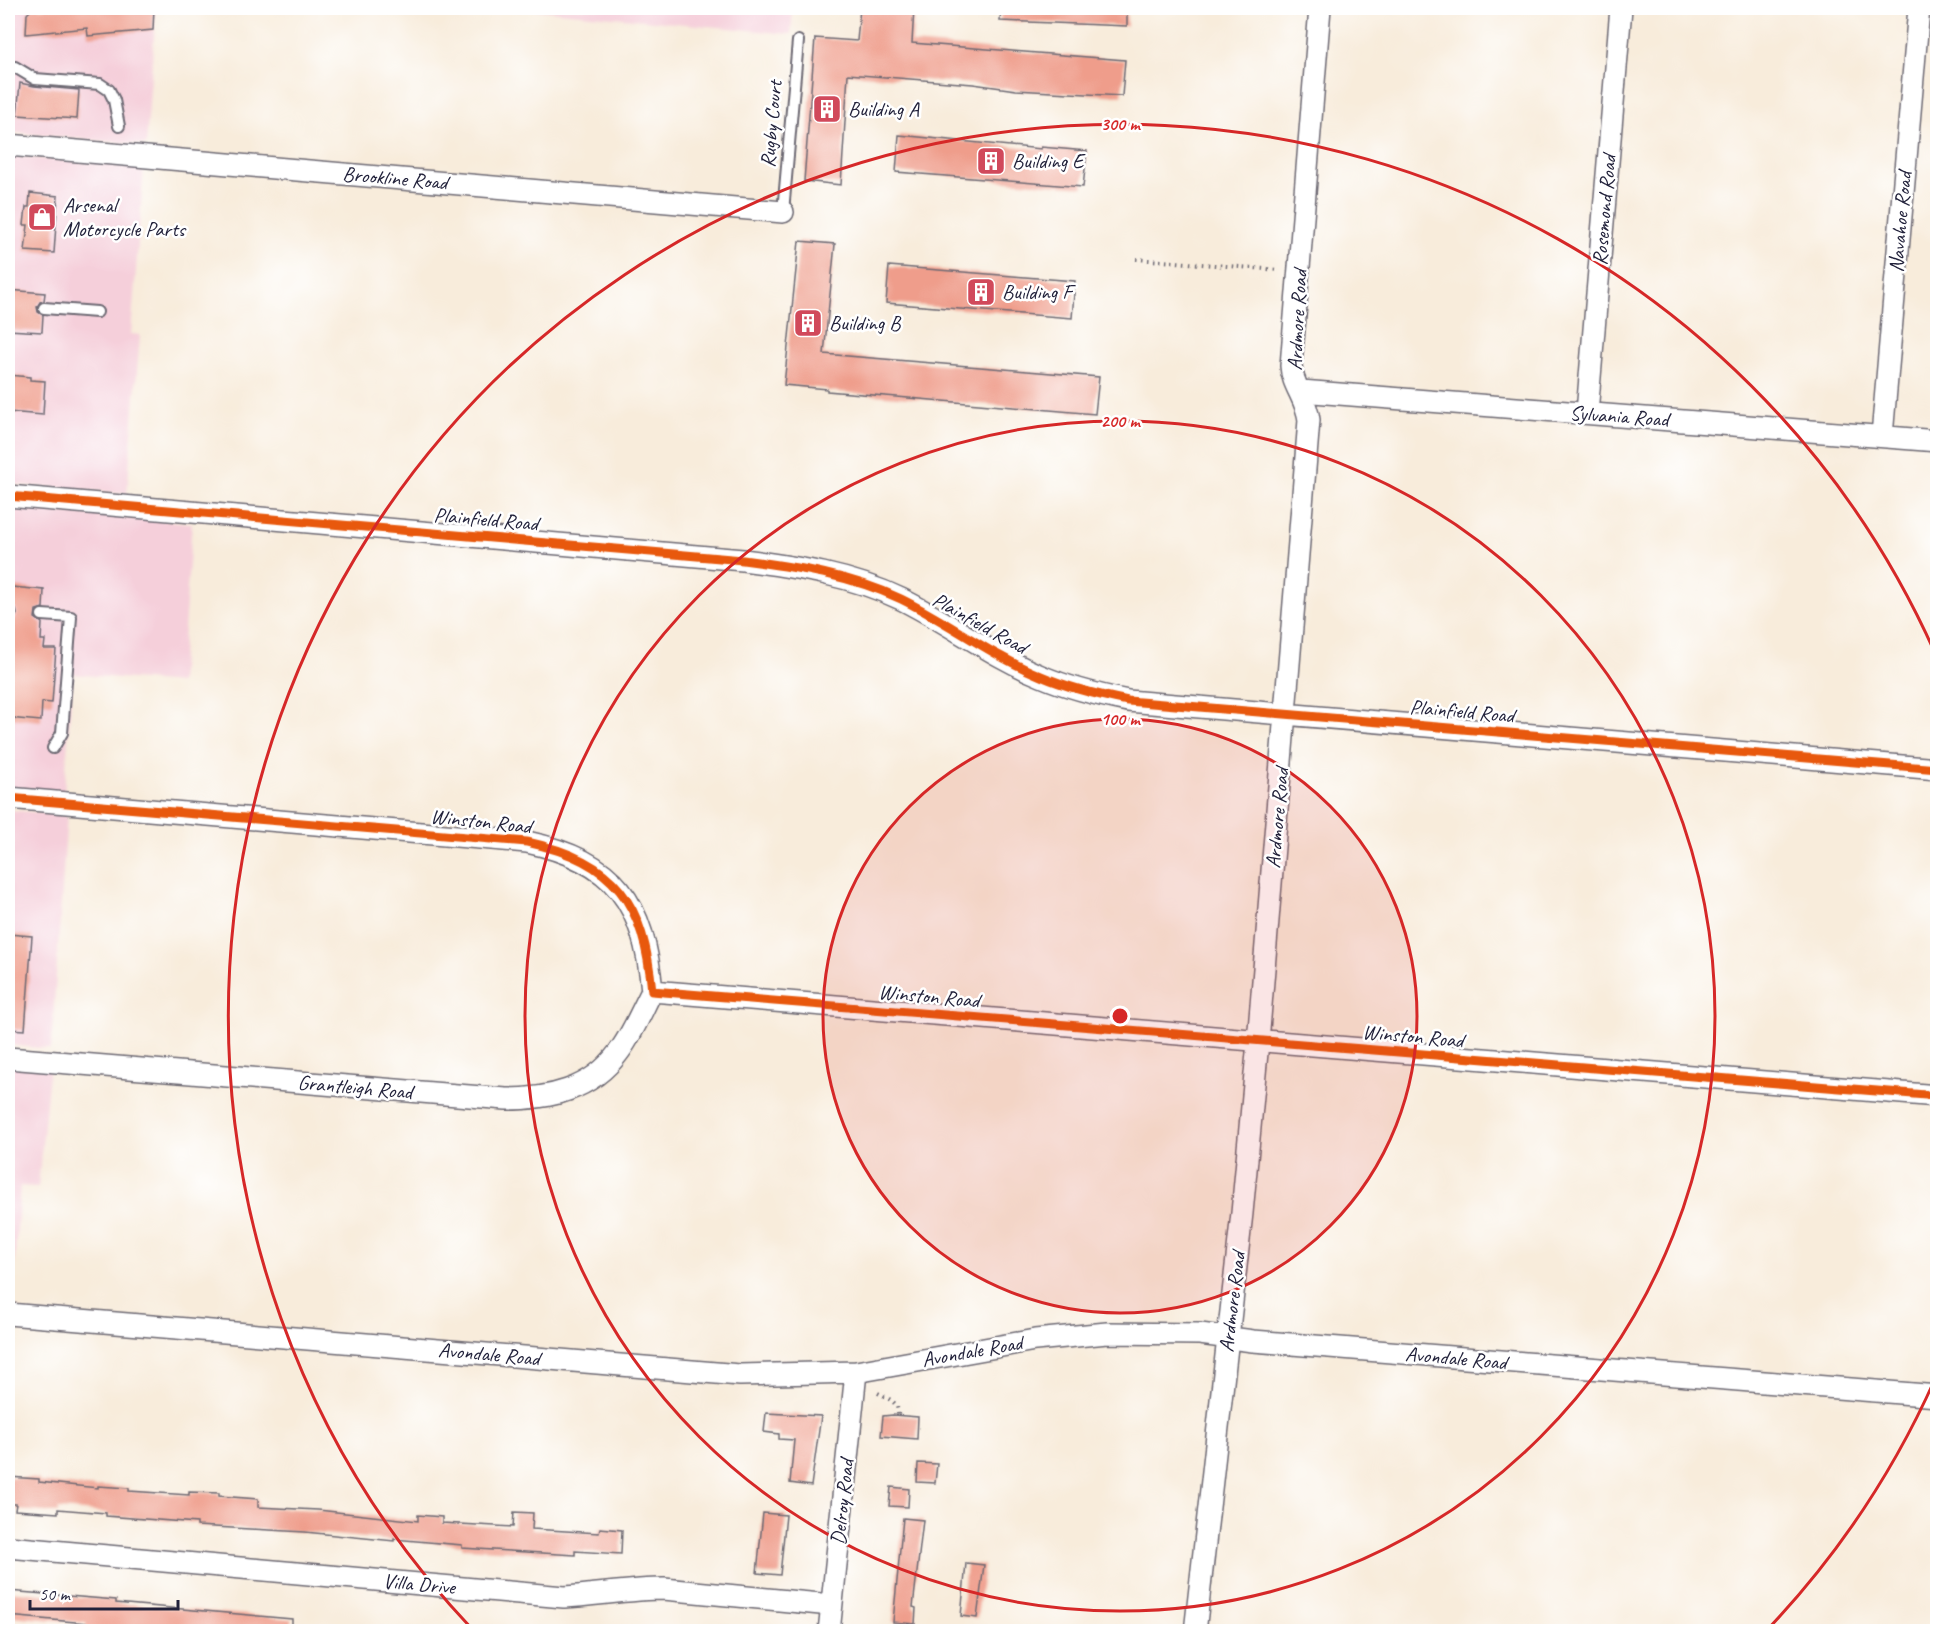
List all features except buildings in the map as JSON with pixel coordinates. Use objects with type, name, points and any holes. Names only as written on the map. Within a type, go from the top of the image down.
[{"type":"street","name":"Ardmore Road","points":[[1195,1632],[1258,1042],[1309,420],[1308,409],[1294,380],[1291,366],[1320,8]]},
{"type":"street","name":"Rosemond Road","points":[[1587,413],[1621,8]]},
{"type":"street","name":"Navahoe Road","points":[[1882,436],[1919,8]]},
{"type":"street","name":"Brookline Road","points":[[8,145],[783,212]]},
{"type":"street","name":"Sylvania Road","points":[[1301,391],[1938,441]]},
{"type":"street","name":"Plainfield Road","points":[[8,496],[743,560],[826,573],[900,599],[1039,675],[1085,692],[1128,701],[1938,769]]},
{"type":"street","name":"Winston Road","points":[[8,798],[527,842],[564,851],[596,867],[616,885],[626,898],[643,934],[652,991],[1938,1096]]},
{"type":"street","name":"Grantleigh Road","points":[[8,1058],[506,1099],[532,1099],[566,1092],[582,1084],[607,1065],[619,1053],[652,991]]},
{"type":"street","name":"Avondale Road","points":[[8,1314],[740,1375],[856,1372],[1035,1340],[1072,1336],[1107,1333],[1200,1334],[1228,1339],[1938,1396]]},
{"type":"street","name":"Delroy Road","points":[[829,1632],[856,1372]]},
{"type":"street","name":"Villa Drive","points":[[8,1547],[564,1597],[593,1596],[640,1589],[664,1589],[831,1605]]},
{"type":"lane","name":"Rugby Court","points":[[783,212],[798,41]]},
{"type":"lane","points":[[15,67],[35,79],[94,83],[104,86],[114,100],[119,126]]},
{"type":"lane","points":[[44,308],[97,312]]},
{"type":"lane","points":[[42,615],[71,617],[62,733],[53,748]]},
{"type":"path","points":[[1136,259],[1279,270]]},
{"type":"path","points":[[878,1393],[895,1403],[898,1415]]},
{"type":"path","points":[[774,1630],[792,1632]]},
{"type":"shaded area","points":[[8,8],[156,8],[146,145],[8,132]]},
{"type":"shaded area","points":[[517,8],[793,8],[791,34]]},
{"type":"shaded area","points":[[8,156],[144,167],[131,334],[140,335],[127,494],[8,484]]},
{"type":"shaded area","points":[[8,508],[192,523],[180,683],[73,674],[64,793],[8,787]]},
{"type":"shaded area","points":[[8,810],[67,815],[51,1049],[8,1045]]},
{"type":"shaded area","points":[[8,1058],[50,1062],[38,1187],[20,1186],[8,1354]]},
{"type":"cycle path","points":[[8,496],[743,560],[803,569],[843,578],[882,591],[918,608],[1023,668],[1073,688],[1128,701],[1938,769]]},
{"type":"cycle path","points":[[8,798],[527,842],[558,850],[583,861],[604,874],[620,891],[632,910],[642,933],[652,991],[1938,1096]]},
{"type":"place","name":"Building A","points":[[827,109]]},
{"type":"place","name":"Building E","points":[[991,161]]},
{"type":"place","name":"Arsenal Motorcycle Parts","points":[[42,217]]},
{"type":"place","name":"Building F","points":[[981,292]]},
{"type":"place","name":"Building B","points":[[808,323]]}]
